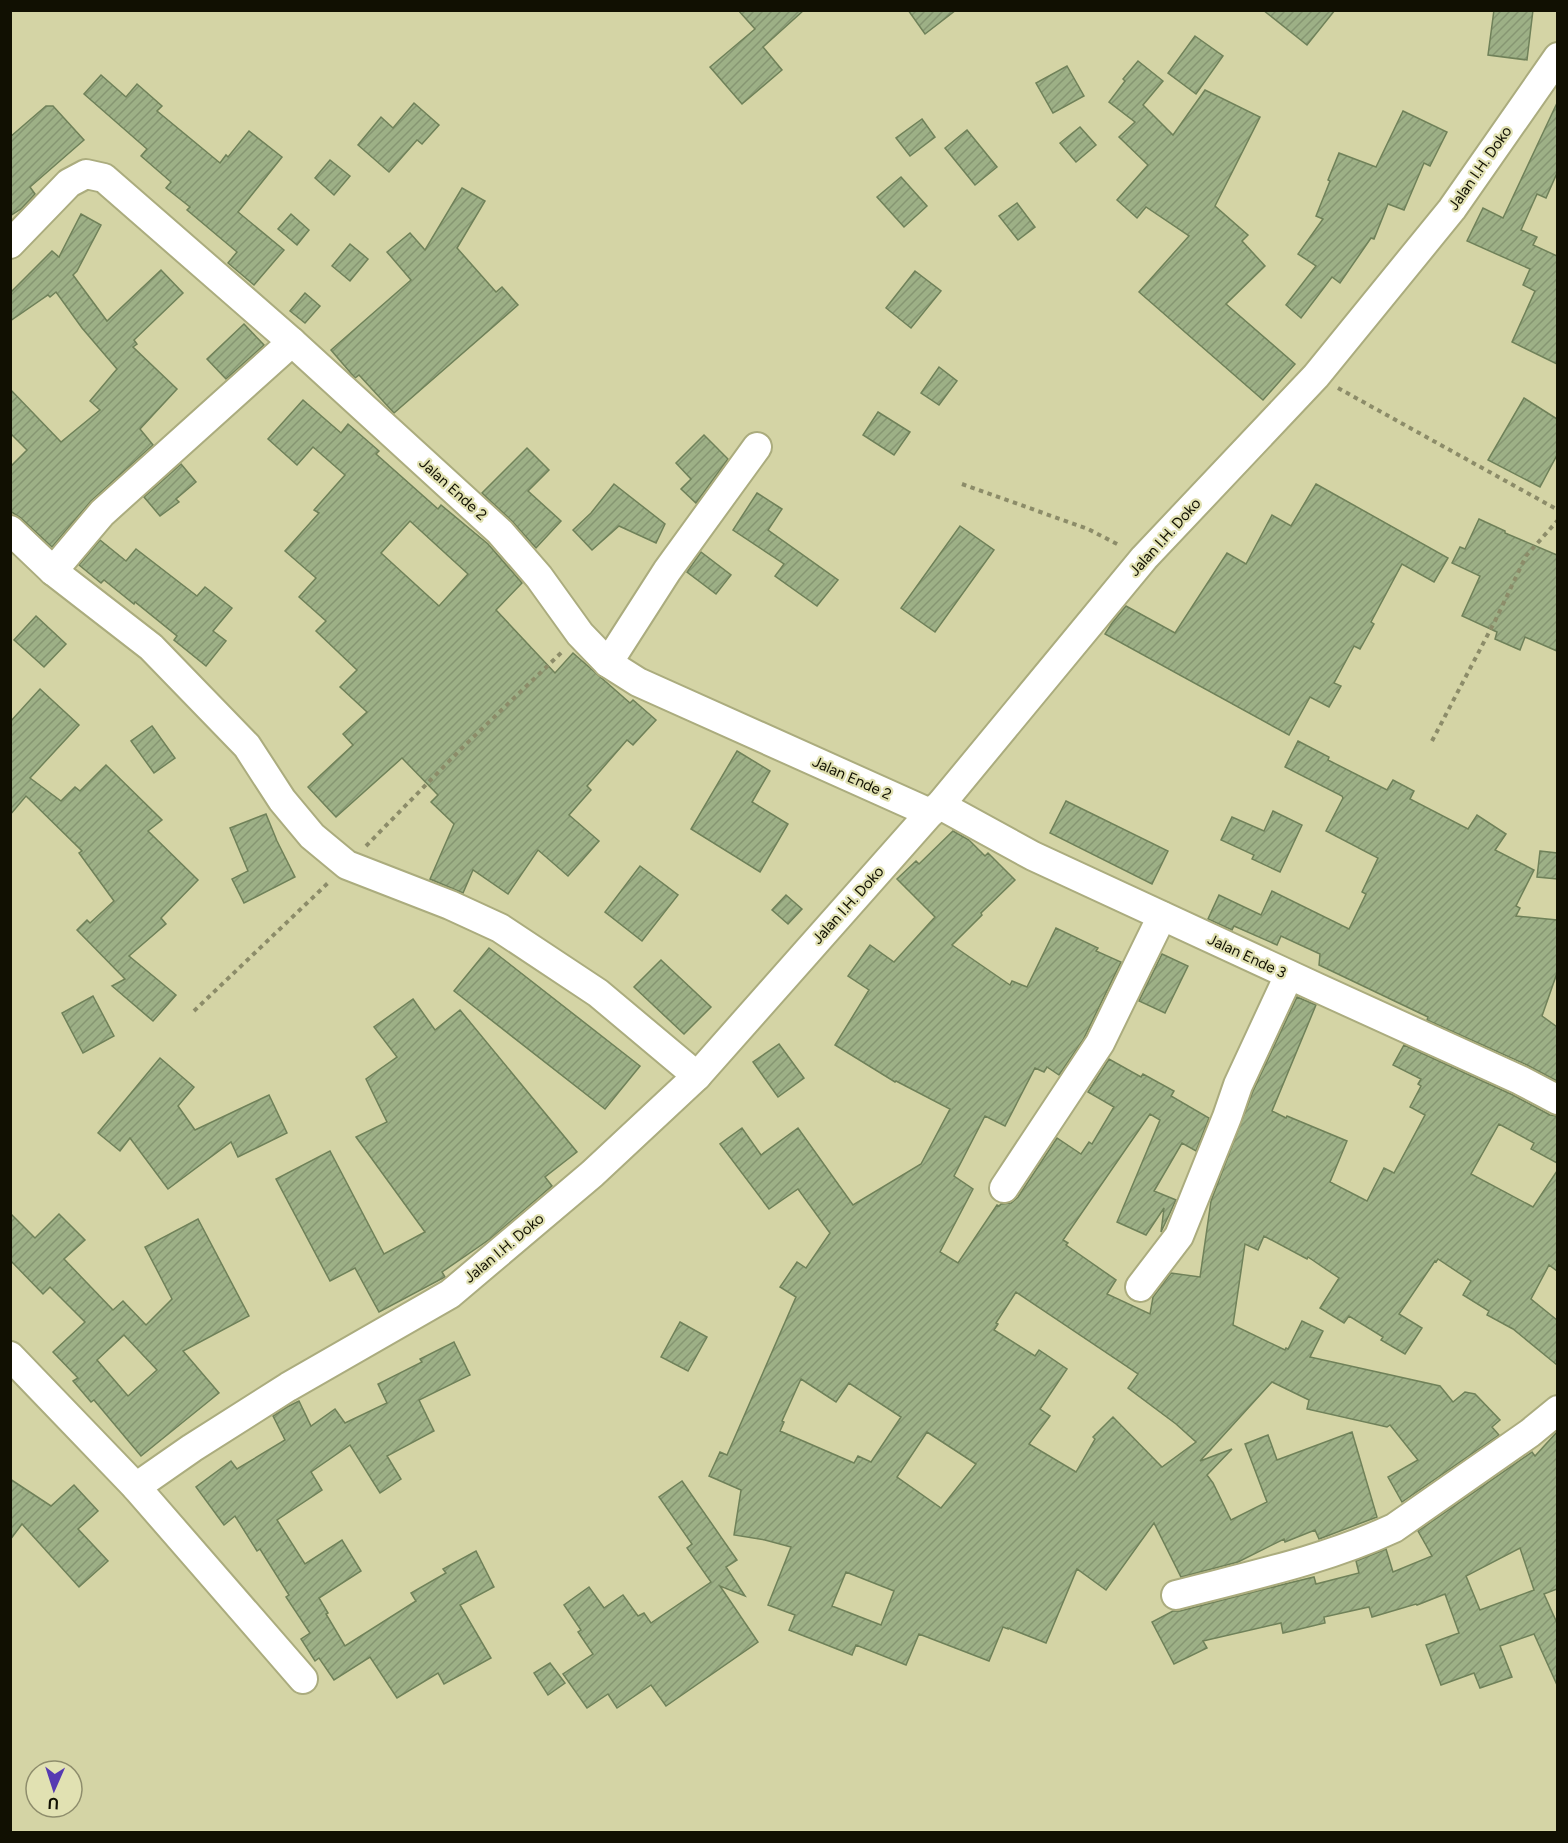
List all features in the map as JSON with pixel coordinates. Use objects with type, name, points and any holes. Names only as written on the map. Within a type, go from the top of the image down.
[{"type":"street","name":"Jalan I.H. Doko","points":[[136,1486],[288,1387],[450,1294],[592,1174],[697,1076],[935,809],[1144,558],[1316,376],[1452,209],[1557,57]]},
{"type":"street","name":"Jalan Ende 2","points":[[10,244],[69,183],[86,174],[104,178],[292,342],[500,532],[539,577],[580,634],[608,663],[638,682],[935,809]]},
{"type":"street","points":[[53,571],[102,513],[292,342]]},
{"type":"street","points":[[608,663],[668,571],[757,447]]},
{"type":"street","points":[[10,530],[53,571],[159,655],[247,746],[282,800],[312,836],[347,866],[450,905],[501,928],[598,993],[697,1076]]},
{"type":"street","name":"Jalan Ende 3","points":[[935,809],[1161,916],[1520,1080],[1557,1100]]},
{"type":"street","points":[[1004,1188],[1100,1043],[1161,916]]},
{"type":"street","points":[[1140,1287],[1179,1236],[1238,1085],[1289,975]]},
{"type":"street","points":[[10,1356],[136,1486],[303,1679]]},
{"type":"street","points":[[1176,1595],[1298,1563],[1372,1538],[1394,1528],[1530,1433],[1557,1410]]},
{"type":"path","points":[[1316,376],[1557,510]]},
{"type":"path","points":[[962,484],[1088,529],[1144,558]]},
{"type":"path","points":[[1432,741],[1526,556],[1557,520]]},
{"type":"path","points":[[194,1011],[347,866],[462,748],[580,634]]},
{"type":"building","points":[[738,10],[804,10],[763,47],[782,70],[742,104],[710,67],[755,29]]},
{"type":"building","points":[[908,10],[956,10],[925,34]]},
{"type":"building","points":[[1263,10],[1335,10],[1307,45]]},
{"type":"building","points":[[1494,10],[1533,10],[1527,60],[1488,55]]},
{"type":"building","points":[[1195,36],[1223,56],[1196,94],[1168,73]]},
{"type":"building","points":[[1138,61],[1163,81],[1143,105],[1173,135],[1205,90],[1260,117],[1215,206],[1248,235],[1242,241],[1265,266],[1226,304],[1295,364],[1263,400],[1139,292],[1189,236],[1146,207],[1137,218],[1117,200],[1148,165],[1119,137],[1135,122],[1109,102],[1125,81],[1123,79]]},
{"type":"building","points":[[1067,66],[1084,96],[1053,113],[1036,83]]},
{"type":"building","points":[[101,75],[126,97],[137,84],[162,106],[157,111],[220,163],[226,155],[228,157],[249,131],[282,157],[238,212],[284,250],[254,285],[228,263],[237,252],[187,210],[190,207],[166,188],[171,182],[141,156],[147,149],[84,94]]},
{"type":"building","points":[[414,103],[439,125],[422,144],[417,140],[389,172],[358,145],[381,117],[393,128]]},
{"type":"building","points":[[1557,103],[1557,173],[1546,198],[1537,194],[1521,230],[1537,237],[1533,245],[1557,256],[1557,364],[1512,342],[1535,291],[1523,285],[1530,269],[1467,241],[1483,208],[1503,218]]},
{"type":"building","points":[[46,106],[53,106],[84,140],[30,187],[35,194],[21,209],[10,216],[10,137]]},
{"type":"building","points":[[1403,111],[1447,132],[1430,166],[1424,163],[1404,210],[1388,204],[1374,239],[1371,238],[1340,283],[1332,277],[1301,318],[1286,305],[1316,266],[1298,254],[1323,219],[1316,216],[1339,153],[1376,167]]},
{"type":"building","points":[[922,119],[935,137],[910,156],[896,138]]},
{"type":"building","points":[[1080,127],[1096,145],[1076,162],[1060,143]]},
{"type":"building","points":[[967,130],[997,167],[975,185],[945,148]]},
{"type":"building","points":[[330,160],[350,176],[334,195],[315,178]]},
{"type":"building","points":[[901,177],[927,206],[904,227],[877,197]]},
{"type":"building","points":[[462,188],[485,201],[457,248],[496,292],[502,287],[518,305],[394,413],[359,375],[355,378],[331,350],[411,280],[387,252],[410,233],[425,250]]},
{"type":"building","points":[[1017,203],[1035,227],[1018,240],[999,216]]},
{"type":"building","points":[[81,214],[101,225],[73,275],[107,321],[161,270],[183,293],[134,340],[137,344],[133,347],[177,389],[140,429],[153,445],[91,501],[52,547],[21,518],[10,511],[10,467],[27,450],[10,433],[10,389],[61,442],[100,410],[90,401],[117,369],[82,328],[56,292],[10,321],[10,293],[52,251],[59,257]]},
{"type":"building","points":[[291,214],[309,230],[297,245],[278,229]]},
{"type":"building","points":[[350,244],[368,259],[350,281],[332,266]]},
{"type":"building","points":[[915,271],[941,291],[911,328],[886,308]]},
{"type":"building","points":[[305,293],[320,306],[305,323],[290,311]]},
{"type":"building","points":[[244,324],[264,345],[226,379],[207,359]]},
{"type":"building","points":[[939,367],[957,381],[939,405],[921,393]]},
{"type":"building","points":[[1524,398],[1557,419],[1557,455],[1540,487],[1488,460]]},
{"type":"building","points":[[303,400],[341,433],[348,424],[379,451],[376,454],[438,509],[441,505],[488,544],[522,583],[496,610],[555,673],[573,653],[630,703],[633,700],[656,720],[633,745],[627,740],[587,786],[591,790],[569,815],[599,841],[568,876],[538,850],[508,894],[473,870],[463,893],[430,879],[454,824],[431,802],[438,795],[402,758],[336,817],[308,787],[353,745],[343,734],[367,712],[340,687],[357,670],[316,631],[326,621],[299,597],[316,578],[285,551],[319,513],[314,510],[345,475],[313,447],[297,465],[268,439]],"holes":[[[410,521],[468,574],[439,606],[381,553]]]},
{"type":"building","points":[[878,412],[910,432],[894,455],[863,435]]},
{"type":"building","points":[[704,435],[728,459],[696,503],[681,489],[691,479],[676,463]]},
{"type":"building","points":[[527,448],[549,470],[528,491],[561,521],[536,548],[482,493]]},
{"type":"building","points":[[181,464],[196,482],[176,499],[179,502],[160,516],[144,497]]},
{"type":"building","points":[[614,484],[665,524],[656,543],[619,526],[592,550],[573,530],[591,513]]},
{"type":"building","points":[[1316,484],[1448,558],[1434,582],[1402,564],[1371,622],[1374,624],[1360,649],[1354,646],[1334,683],[1341,686],[1329,707],[1310,697],[1289,735],[1105,634],[1126,606],[1175,633],[1227,553],[1246,564],[1272,515],[1291,526]]},
{"type":"building","points":[[757,493],[782,509],[768,530],[838,580],[817,606],[775,576],[784,564],[733,530]]},
{"type":"building","points":[[1479,519],[1505,533],[1557,555],[1557,651],[1525,637],[1520,650],[1495,639],[1497,632],[1462,616],[1480,576],[1452,563],[1460,547],[1465,549]]},
{"type":"building","points":[[960,526],[994,550],[935,632],[901,608]]},
{"type":"building","points":[[100,540],[126,561],[136,549],[197,596],[205,587],[232,608],[213,631],[226,641],[206,666],[174,640],[177,636],[135,602],[134,604],[104,580],[101,583],[79,565]]},
{"type":"building","points":[[701,552],[731,575],[716,594],[687,572]]},
{"type":"building","points":[[36,616],[66,644],[44,667],[14,640]]},
{"type":"building","points":[[40,689],[79,725],[30,778],[61,801],[75,787],[80,791],[106,765],[162,820],[148,831],[198,880],[161,918],[166,924],[129,956],[176,995],[153,1021],[112,986],[125,979],[77,930],[87,920],[90,923],[114,901],[79,853],[82,851],[26,796],[10,815],[10,722]]},
{"type":"building","points":[[152,726],[175,758],[154,773],[131,741]]},
{"type":"building","points":[[1298,741],[1329,757],[1328,760],[1387,790],[1393,780],[1414,791],[1410,799],[1468,829],[1477,815],[1506,834],[1495,850],[1534,870],[1516,906],[1520,908],[1516,916],[1557,920],[1557,973],[1542,1016],[1557,1027],[1557,1081],[1427,1020],[1428,1017],[1319,965],[1320,954],[1281,936],[1277,945],[1234,926],[1232,930],[1208,919],[1219,895],[1261,915],[1272,891],[1349,929],[1366,894],[1362,892],[1378,858],[1326,831],[1343,798],[1285,767]]},
{"type":"building","points":[[737,751],[770,771],[752,802],[788,824],[760,872],[691,829]]},
{"type":"building","points":[[1066,801],[1168,851],[1152,884],[1050,833]]},
{"type":"building","points":[[1273,811],[1302,825],[1280,872],[1252,859],[1254,855],[1221,840],[1232,817],[1264,831]]},
{"type":"building","points":[[266,814],[295,877],[244,903],[232,879],[248,871],[230,828]]},
{"type":"building","points":[[953,831],[969,840],[985,856],[988,853],[1015,880],[952,945],[1010,985],[1012,981],[1027,987],[1056,928],[1098,948],[1096,951],[1121,962],[1083,1040],[1059,1075],[1047,1067],[1044,1072],[1035,1068],[1005,1126],[985,1116],[954,1176],[973,1189],[940,1252],[958,1263],[997,1205],[1011,1203],[1018,1197],[1057,1138],[1081,1154],[1089,1142],[1092,1144],[1114,1107],[1088,1092],[1109,1059],[1141,1077],[1143,1074],[1174,1091],[1171,1096],[1209,1118],[1196,1151],[1182,1143],[1154,1191],[1176,1200],[1161,1232],[1164,1208],[1146,1235],[1117,1222],[1160,1120],[1150,1114],[1063,1240],[1068,1243],[1066,1245],[1116,1280],[1107,1294],[1150,1314],[1153,1297],[1171,1273],[1200,1277],[1211,1201],[1253,1091],[1297,997],[1316,1005],[1272,1111],[1347,1141],[1330,1182],[1367,1201],[1384,1168],[1394,1173],[1425,1115],[1410,1107],[1421,1086],[1418,1084],[1421,1079],[1393,1065],[1404,1045],[1513,1095],[1550,1115],[1557,1116],[1557,1163],[1531,1149],[1534,1143],[1499,1124],[1471,1174],[1533,1207],[1557,1171],[1557,1271],[1549,1265],[1531,1299],[1557,1320],[1557,1365],[1513,1329],[1487,1315],[1489,1311],[1463,1295],[1471,1281],[1438,1259],[1399,1314],[1422,1328],[1405,1354],[1381,1340],[1383,1337],[1349,1316],[1344,1323],[1320,1308],[1339,1278],[1308,1257],[1307,1259],[1264,1236],[1258,1250],[1245,1244],[1233,1325],[1285,1350],[1288,1349],[1302,1321],[1323,1331],[1310,1357],[1440,1386],[1453,1402],[1465,1392],[1475,1394],[1500,1420],[1492,1427],[1499,1435],[1402,1502],[1388,1477],[1418,1460],[1390,1425],[1387,1427],[1307,1409],[1309,1400],[1272,1382],[1200,1461],[1232,1449],[1207,1475],[1231,1520],[1267,1502],[1245,1444],[1268,1435],[1277,1460],[1352,1432],[1377,1517],[1319,1539],[1315,1530],[1285,1542],[1284,1539],[1238,1562],[1181,1577],[1154,1523],[1106,1590],[1077,1569],[1046,1643],[1003,1627],[989,1661],[919,1634],[906,1665],[856,1645],[852,1655],[789,1630],[795,1615],[768,1605],[791,1547],[734,1535],[741,1490],[709,1476],[720,1452],[727,1455],[796,1297],[780,1287],[797,1262],[806,1268],[830,1233],[798,1189],[769,1209],[720,1144],[742,1128],[761,1155],[798,1128],[853,1205],[921,1164],[950,1109],[895,1082],[835,1045],[869,990],[848,976],[870,945],[894,962],[935,917],[897,879],[916,861],[919,864]],"holes":[[[1016,1292],[1138,1374],[1128,1388],[1196,1442],[1162,1467],[1113,1417],[1093,1437],[1095,1439],[1076,1472],[1029,1444],[1050,1416],[1040,1409],[1067,1369],[1039,1350],[1035,1356],[994,1330],[998,1324],[996,1323]],[[801,1379],[836,1402],[849,1383],[901,1417],[871,1462],[858,1456],[854,1463],[780,1431],[784,1422],[782,1421]],[[927,1432],[976,1464],[941,1508],[897,1477]],[[846,1572],[894,1591],[881,1625],[832,1606]]]},
{"type":"building","points":[[1540,851],[1557,853],[1557,879],[1537,877]]},
{"type":"building","points":[[640,866],[678,895],[642,941],[605,912]]},
{"type":"building","points":[[786,895],[802,909],[788,924],[772,910]]},
{"type":"building","points":[[489,948],[640,1066],[605,1109],[454,991]]},
{"type":"building","points":[[1162,954],[1188,966],[1165,1013],[1139,1001]]},
{"type":"building","points":[[661,960],[711,1007],[684,1034],[634,987]]},
{"type":"building","points":[[93,996],[114,1036],[83,1053],[62,1013]]},
{"type":"building","points":[[413,999],[435,1030],[460,1010],[577,1152],[545,1177],[552,1186],[490,1239],[442,1272],[445,1277],[379,1312],[355,1268],[330,1281],[276,1179],[330,1151],[384,1254],[425,1232],[356,1137],[387,1122],[366,1079],[397,1057],[374,1027]]},
{"type":"building","points":[[779,1044],[804,1078],[778,1097],[753,1062]]},
{"type":"building","points":[[160,1058],[194,1087],[178,1106],[195,1130],[269,1095],[287,1133],[238,1157],[231,1142],[168,1189],[130,1138],[120,1151],[98,1133]]},
{"type":"building","points":[[10,1213],[35,1238],[59,1214],[85,1240],[64,1259],[113,1310],[123,1301],[146,1325],[172,1299],[145,1247],[198,1219],[249,1316],[183,1351],[219,1393],[141,1456],[94,1400],[91,1402],[73,1381],[78,1378],[53,1352],[85,1322],[50,1287],[43,1294],[10,1260]],"holes":[[[124,1335],[157,1370],[128,1396],[97,1360]]]},
{"type":"building","points":[[680,1322],[707,1337],[688,1371],[661,1357]]},
{"type":"building","points":[[454,1342],[470,1375],[419,1400],[434,1431],[387,1456],[401,1479],[380,1493],[350,1445],[311,1472],[322,1490],[277,1520],[305,1564],[342,1540],[361,1571],[319,1598],[345,1646],[416,1601],[411,1593],[446,1573],[443,1569],[476,1551],[494,1587],[460,1605],[491,1658],[444,1684],[438,1673],[397,1698],[370,1657],[334,1680],[319,1658],[315,1661],[301,1639],[310,1633],[286,1597],[289,1595],[260,1549],[257,1551],[235,1516],[224,1525],[196,1487],[231,1461],[237,1469],[285,1440],[273,1416],[287,1407],[299,1401],[311,1426],[335,1409],[345,1423],[387,1403],[378,1384],[422,1362],[420,1359]]},
{"type":"building","points":[[1557,1432],[1557,1589],[1544,1594],[1557,1623],[1557,1685],[1534,1634],[1500,1646],[1512,1677],[1480,1688],[1474,1673],[1441,1685],[1426,1645],[1459,1633],[1445,1594],[1417,1605],[1372,1617],[1369,1607],[1324,1617],[1325,1623],[1283,1633],[1281,1623],[1203,1641],[1207,1648],[1174,1664],[1152,1622],[1173,1611],[1314,1577],[1316,1584],[1359,1573],[1356,1561],[1386,1549],[1393,1572],[1432,1556],[1418,1531],[1532,1452],[1535,1456]],"holes":[[[1520,1548],[1534,1590],[1480,1610],[1466,1576]]]},
{"type":"building","points":[[10,1479],[51,1506],[74,1485],[98,1511],[78,1529],[108,1561],[79,1587],[22,1524],[10,1540]]},
{"type":"building","points":[[682,1481],[737,1560],[726,1567],[745,1596],[720,1586],[758,1642],[666,1706],[651,1685],[617,1708],[608,1694],[587,1708],[563,1674],[593,1654],[578,1632],[581,1630],[564,1605],[589,1587],[604,1608],[623,1595],[638,1616],[644,1613],[651,1623],[711,1582],[687,1548],[692,1544],[659,1497]]},
{"type":"building","points":[[550,1663],[565,1683],[548,1695],[534,1673]]}]
